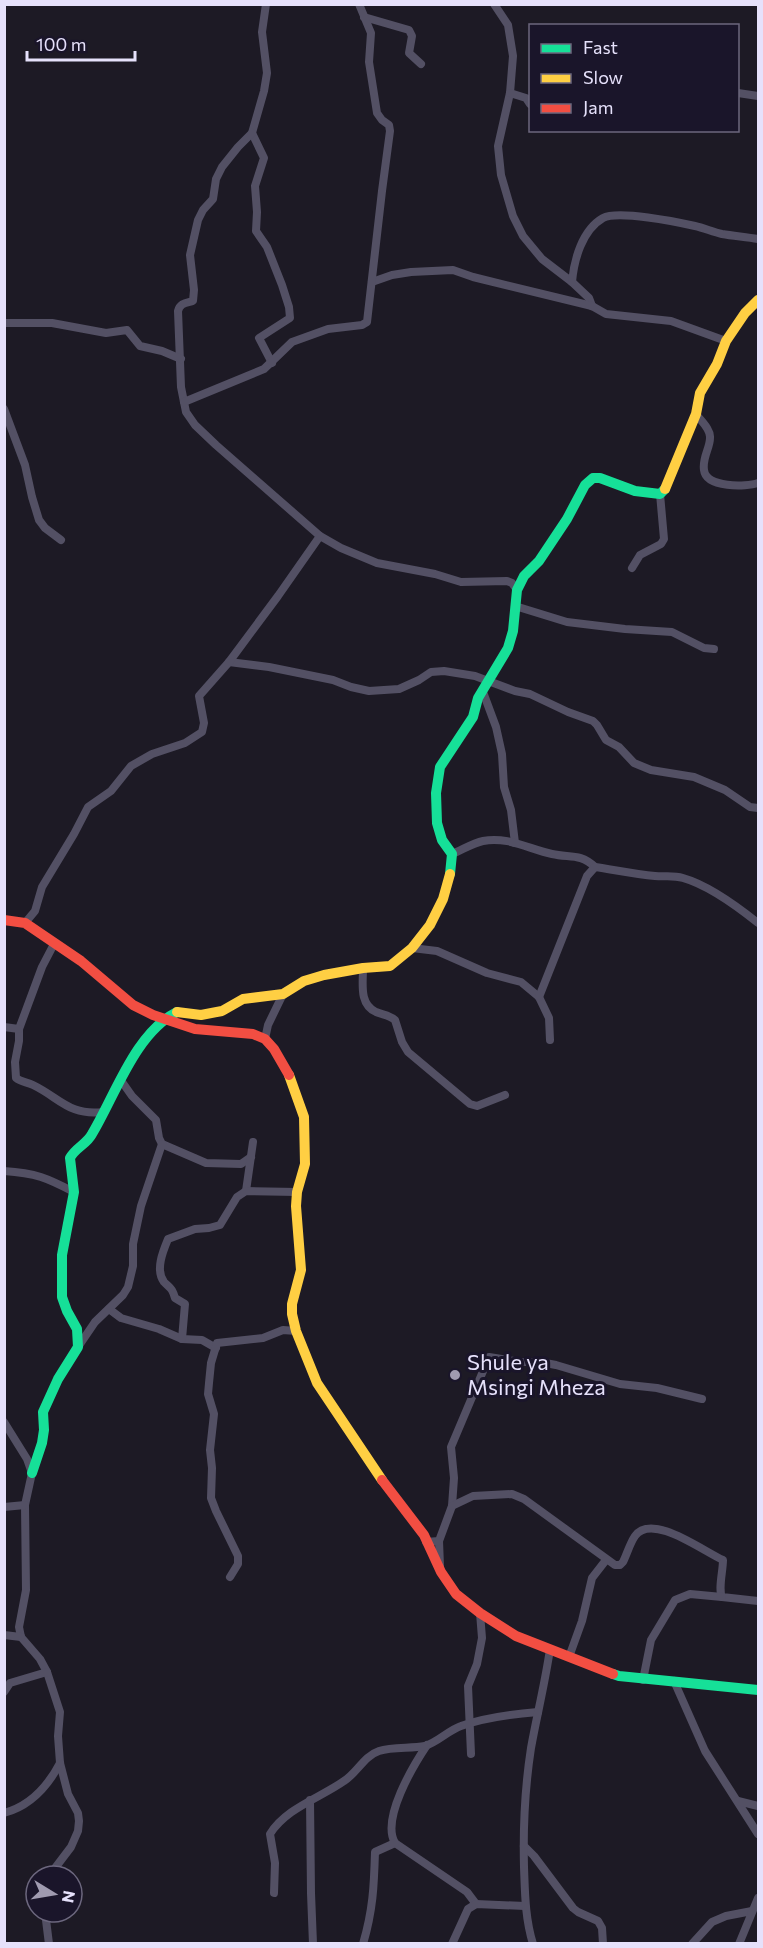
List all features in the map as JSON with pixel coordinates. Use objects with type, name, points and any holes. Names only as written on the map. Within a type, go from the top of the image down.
[{"type":"street","points":[[266,4],[262,32],[267,73],[252,133],[222,167],[216,179],[213,199],[198,220],[190,255],[193,301],[183,303],[179,306],[178,311],[181,387],[186,411],[195,425],[230,458],[320,536],[341,548],[377,563],[435,574],[461,582],[507,581],[512,583],[517,590]]},
{"type":"street","points":[[184,402],[264,369],[292,342],[328,329],[362,325],[367,321],[390,131],[389,125],[377,113],[369,62],[370,33],[359,4]]},
{"type":"street","points":[[494,4],[508,25],[513,56],[510,93],[498,146],[501,175],[513,216],[523,236],[542,258],[589,298],[592,306]]},
{"type":"street","points":[[363,17],[409,30],[412,36],[409,53],[421,64]]},
{"type":"street","points":[[510,93],[526,98],[529,102]]},
{"type":"street","points":[[739,93],[759,96]]},
{"type":"street","points":[[252,133],[264,158],[255,186],[256,231],[267,247],[289,307],[290,318],[259,338],[272,363]]},
{"type":"street","points":[[572,282],[573,270],[583,239],[604,217],[620,214],[759,239]]},
{"type":"street","points":[[372,282],[392,275],[411,272],[453,270],[592,306],[606,314],[671,321],[726,341]]},
{"type":"street","points":[[660,494],[666,488],[696,414],[700,393],[717,364],[726,341],[745,314],[759,300]]},
{"type":"street","points":[[4,323],[52,323],[106,333],[127,330],[140,346],[162,351],[181,359]]},
{"type":"street","points":[[4,410],[25,465],[39,520],[45,528],[61,540]]},
{"type":"street","points":[[696,414],[709,431],[711,438],[704,460],[705,474],[714,482],[731,485],[749,486],[759,483]]},
{"type":"street","points":[[86,1336],[77,1329],[62,1297],[62,1256],[74,1192],[70,1158],[91,1137],[120,1079],[153,1031],[178,1012],[201,1015],[222,1011],[243,999],[283,994],[304,981],[324,975],[390,966],[412,948],[430,925],[450,879],[452,854],[442,841],[437,828],[437,776],[440,767],[472,717],[478,698],[508,648],[513,631],[517,590],[567,519],[585,485],[593,478],[600,478],[635,491],[660,494]]},
{"type":"street","points":[[632,568],[640,555],[661,544],[664,539],[660,494]]},
{"type":"street","points":[[25,923],[35,911],[42,887],[75,834],[88,807],[111,791],[131,766],[152,754],[184,743],[202,732],[204,723],[200,696],[229,662],[320,536]]},
{"type":"street","points":[[515,606],[567,622],[672,632],[704,648],[714,649]]},
{"type":"street","points":[[229,662],[269,667],[333,680],[369,691],[399,689],[431,672],[461,672],[515,691],[530,693],[593,721],[606,740],[619,747],[634,763],[651,770],[694,777],[725,790],[750,807],[759,808]]},
{"type":"street","points":[[483,692],[496,727],[502,754],[504,787],[511,810],[515,843]]},
{"type":"street","points":[[452,854],[482,841],[502,840],[553,855],[577,856],[589,861],[595,867],[657,877],[684,878],[703,886],[746,912],[759,923]]},
{"type":"street","points":[[539,997],[587,876],[595,867]]},
{"type":"street","points":[[4,920],[25,923],[81,961],[133,1005],[153,1015],[195,1029],[244,1032],[265,1039],[274,1049],[289,1074],[304,1117],[305,1164],[297,1192],[296,1206],[301,1270],[292,1304],[296,1331],[317,1383],[378,1475],[424,1535],[441,1572],[456,1594],[480,1613],[516,1636],[620,1676],[759,1690]]},
{"type":"street","points":[[54,944],[42,966],[19,1029],[15,1074],[19,1081],[33,1085],[75,1111],[103,1112]]},
{"type":"street","points":[[412,948],[437,951],[477,969],[521,982],[539,997],[549,1018],[550,1040]]},
{"type":"street","points":[[363,968],[362,994],[368,1006],[375,1012],[395,1020],[408,1052],[470,1104],[477,1106],[505,1095]]},
{"type":"street","points":[[265,1039],[268,1025],[283,994]]},
{"type":"street","points":[[4,1027],[19,1029]]},
{"type":"street","points":[[120,1079],[132,1096],[156,1120],[162,1144],[206,1163],[241,1164],[251,1157]]},
{"type":"street","points":[[246,1191],[254,1142]]},
{"type":"street","points":[[58,1864],[71,1847],[78,1831],[79,1821],[78,1813],[68,1794],[60,1763],[58,1736],[60,1712],[47,1672],[40,1659],[21,1637],[19,1627],[26,1590],[25,1505],[42,1443],[43,1412],[58,1379],[95,1322],[123,1295],[128,1287],[133,1266],[133,1244],[141,1206],[162,1144]]},
{"type":"street","points":[[4,1170],[31,1173],[50,1179],[74,1192]]},
{"type":"street","points":[[182,1339],[185,1304],[175,1298],[172,1288],[164,1282],[160,1274],[161,1261],[171,1238],[195,1229],[220,1225],[237,1197],[246,1191],[297,1192]]},
{"type":"street","points":[[109,1309],[121,1318],[159,1329],[182,1339],[202,1340],[216,1348]]},
{"type":"street","points":[[77,1329],[78,1347]]},
{"type":"street","points":[[230,1577],[236,1570],[238,1556],[211,1498],[210,1450],[214,1414],[208,1394],[217,1344],[263,1338],[283,1330],[296,1331]]},
{"type":"street","points":[[441,1572],[439,1540],[452,1506],[454,1478],[451,1447],[489,1357],[556,1365],[620,1384],[657,1388],[702,1399]]},
{"type":"street","points":[[4,1422],[27,1459],[32,1473]]},
{"type":"street","points":[[452,1506],[474,1496],[512,1494],[524,1499],[615,1565],[623,1562],[635,1535],[645,1529],[676,1534],[723,1560],[720,1593],[722,1597]]},
{"type":"street","points":[[4,1507],[25,1505]]},
{"type":"street","points":[[426,1542],[439,1540]]},
{"type":"street","points":[[569,1657],[582,1621],[592,1578],[606,1560]]},
{"type":"street","points":[[643,1680],[651,1640],[675,1600],[690,1594],[759,1601]]},
{"type":"street","points":[[471,1754],[468,1686],[477,1664],[482,1638],[480,1613]]},
{"type":"street","points":[[4,1635],[21,1637]]},
{"type":"street","points":[[533,1944],[525,1906],[524,1846],[527,1781],[550,1649]]},
{"type":"street","points":[[4,1692],[10,1683],[47,1672]]},
{"type":"street","points":[[674,1681],[705,1751],[759,1834]]},
{"type":"street","points":[[274,1893],[275,1863],[270,1834],[276,1825],[310,1800],[346,1780],[366,1760],[379,1751],[427,1745],[447,1732],[470,1724],[505,1715],[538,1712]]},
{"type":"street","points":[[427,1745],[402,1790],[390,1827],[391,1836],[395,1843],[467,1892],[476,1904]]},
{"type":"street","points":[[4,1813],[32,1800],[48,1783],[60,1763]]},
{"type":"street","points":[[310,1800],[310,1893],[313,1944]]},
{"type":"street","points":[[738,1801],[759,1806]]},
{"type":"street","points":[[363,1944],[371,1918],[375,1887],[375,1852],[395,1843]]},
{"type":"street","points":[[524,1846],[573,1908],[598,1921],[602,1928],[603,1944]]},
{"type":"street","points":[[739,1944],[759,1898]]},
{"type":"street","points":[[452,1944],[468,1909],[476,1904],[525,1906]]},
{"type":"street","points":[[692,1944],[711,1923],[726,1916],[752,1911]]},
{"type":"street","points":[[46,1924],[49,1944]]},
{"type":"traffic: fast","points":[[450,874],[452,854],[442,840],[437,823],[436,793],[440,767],[473,717],[478,698],[508,648],[513,631],[517,590],[524,576],[539,561],[567,519],[585,485],[593,478],[600,478],[635,491],[660,494],[665,489]]},
{"type":"traffic: fast","points":[[32,1473],[42,1443],[43,1412],[58,1379],[78,1347],[77,1329],[62,1297],[62,1255],[74,1192],[70,1158],[90,1137],[138,1050],[162,1022],[177,1012]]},
{"type":"traffic: fast","points":[[613,1674],[758,1690]]},
{"type":"traffic: slow","points":[[665,489],[696,414],[700,393],[717,364],[726,341],[745,313],[758,300]]},
{"type":"traffic: slow","points":[[177,1012],[201,1015],[222,1011],[243,999],[283,994],[304,981],[324,975],[390,966],[412,948],[430,925],[443,899],[450,874]]},
{"type":"traffic: slow","points":[[289,1075],[304,1117],[305,1164],[297,1192],[301,1270],[292,1304],[292,1314],[296,1331],[317,1383],[382,1480]]},
{"type":"traffic: jam","points":[[4,920],[25,923],[81,961],[133,1005],[153,1015],[195,1029],[253,1034],[265,1039],[274,1049],[289,1075]]},
{"type":"traffic: jam","points":[[382,1480],[424,1535],[441,1572],[456,1594],[480,1613],[516,1636],[613,1674]]},
{"type":"place","name":"Shule ya Msingi Mheza","points":[[455,1375]]}]
